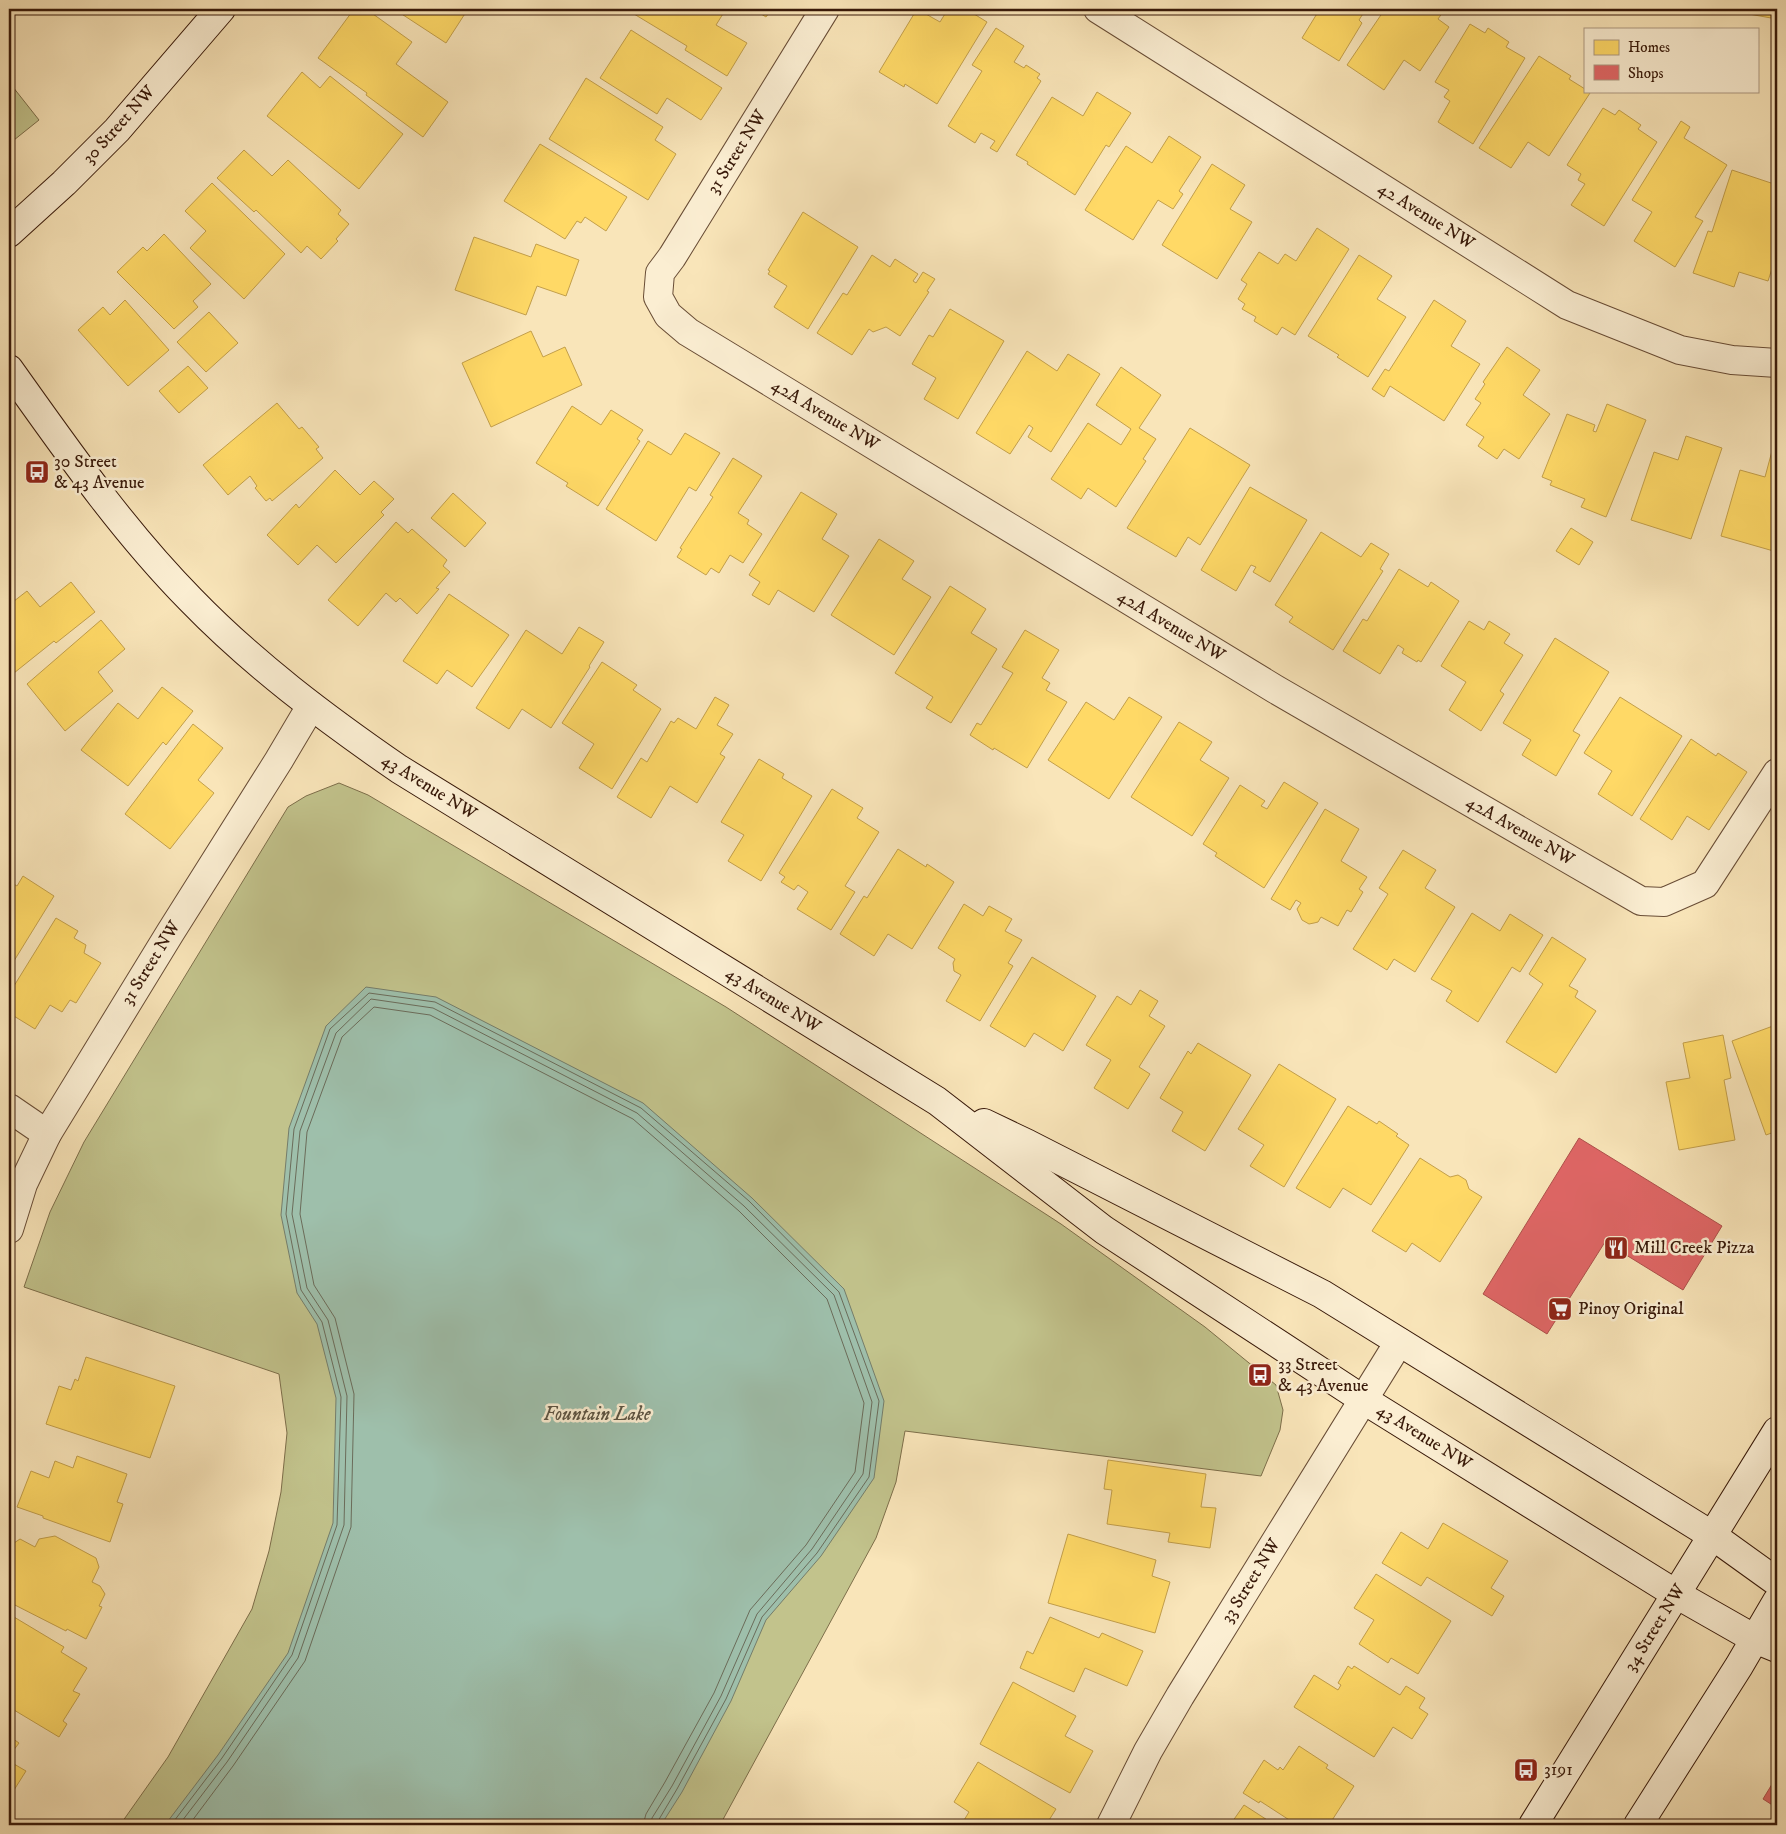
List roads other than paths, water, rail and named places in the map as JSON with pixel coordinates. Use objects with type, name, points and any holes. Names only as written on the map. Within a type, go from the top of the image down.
[{"type":"street","name":"30 Street NW","points":[[9,233],[64,183],[117,130],[221,9]]},
{"type":"street","name":"31 Street NW","points":[[658,297],[660,273],[672,257],[825,9]]},
{"type":"street","name":"42 Avenue NW","points":[[1098,9],[1567,305],[1680,350],[1732,360],[1777,363]]},
{"type":"street","name":"42A Avenue NW","points":[[658,297],[668,315],[688,332],[1275,689],[1641,901],[1664,902],[1705,884],[1777,773]]},
{"type":"street","name":"43 Avenue NW","points":[[9,369],[94,488],[190,600],[240,648],[311,706],[399,769],[937,1101],[1104,1230],[1364,1400],[1676,1594],[1766,1644]]},
{"type":"street","name":"31 Street NW","points":[[9,1229],[23,1184],[47,1134],[311,706]]},
{"type":"street","name":"43 Avenue NW","points":[[937,1101],[1028,1144],[1313,1290],[1713,1536],[1777,1582]]},
{"type":"street","points":[[9,1108],[47,1134]]},
{"type":"street","name":"33 Street NW","points":[[1111,1825],[1148,1751],[1180,1696],[1399,1342]]},
{"type":"street","name":"34 Street NW","points":[[1533,1825],[1777,1431]]},
{"type":"street","points":[[1638,1825],[1766,1644],[1777,1601]]},
{"type":"water","name":"Fountain Lake","points":[[366,987],[436,997],[643,1103],[752,1198],[844,1289],[884,1401],[874,1478],[821,1556],[766,1620],[731,1701],[682,1792],[661,1825],[165,1825],[218,1755],[288,1653],[333,1523],[336,1398],[317,1324],[297,1293],[281,1215],[289,1128],[326,1026]]},
{"type":"place","name":"30 Street & 43 Avenue","points":[[37,472]]},
{"type":"place","name":"Mill Creek Pizza","points":[[1616,1248]]},
{"type":"place","name":"Pinoy Original","points":[[1560,1309]]},
{"type":"place","name":"33 Street & 43 Avenue","points":[[1260,1375]]},
{"type":"place","name":"3191","points":[[1526,1770]]}]
